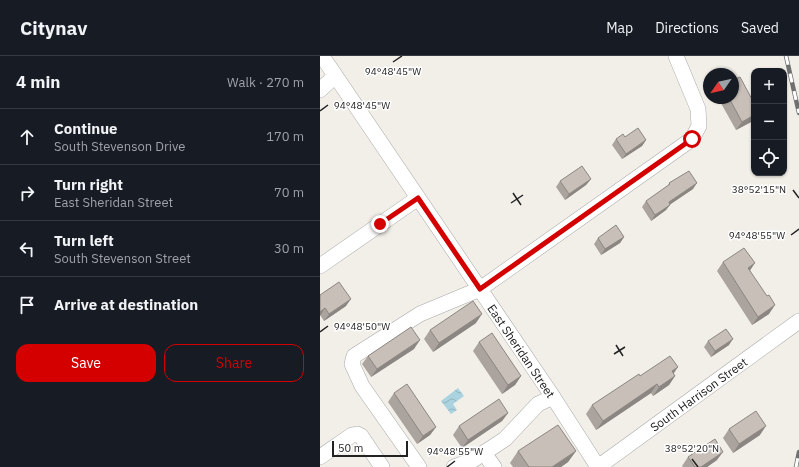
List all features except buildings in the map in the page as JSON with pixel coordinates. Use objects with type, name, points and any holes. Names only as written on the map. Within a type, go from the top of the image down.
[{"type":"street","points":[[419,467],[362,386],[352,364],[354,356],[420,314],[480,289],[692,139],[699,126],[698,109],[676,56]]},
{"type":"street","name":"East Sheridan Street","points":[[328,57],[335,76],[553,397],[598,467]]},
{"type":"street","points":[[320,90],[335,76]]},
{"type":"street","points":[[320,266],[418,198]]},
{"type":"street","name":"South Harrison Street","points":[[598,467],[799,321]]},
{"type":"street","points":[[454,467],[473,460],[505,439],[538,404],[553,397]]},
{"type":"street","points":[[320,457],[352,435],[357,434],[361,436],[382,467]]},
{"type":"street","points":[[484,453],[494,467]]},
{"type":"water","points":[[458,388],[464,396],[453,404],[457,410],[451,414],[441,401]]},
{"type":"railway","points":[[786,56],[799,113]]},
{"type":"railway","points":[[796,467],[799,452]]},
{"type":"route","points":[[380,224],[418,198],[480,289],[692,139]]}]
